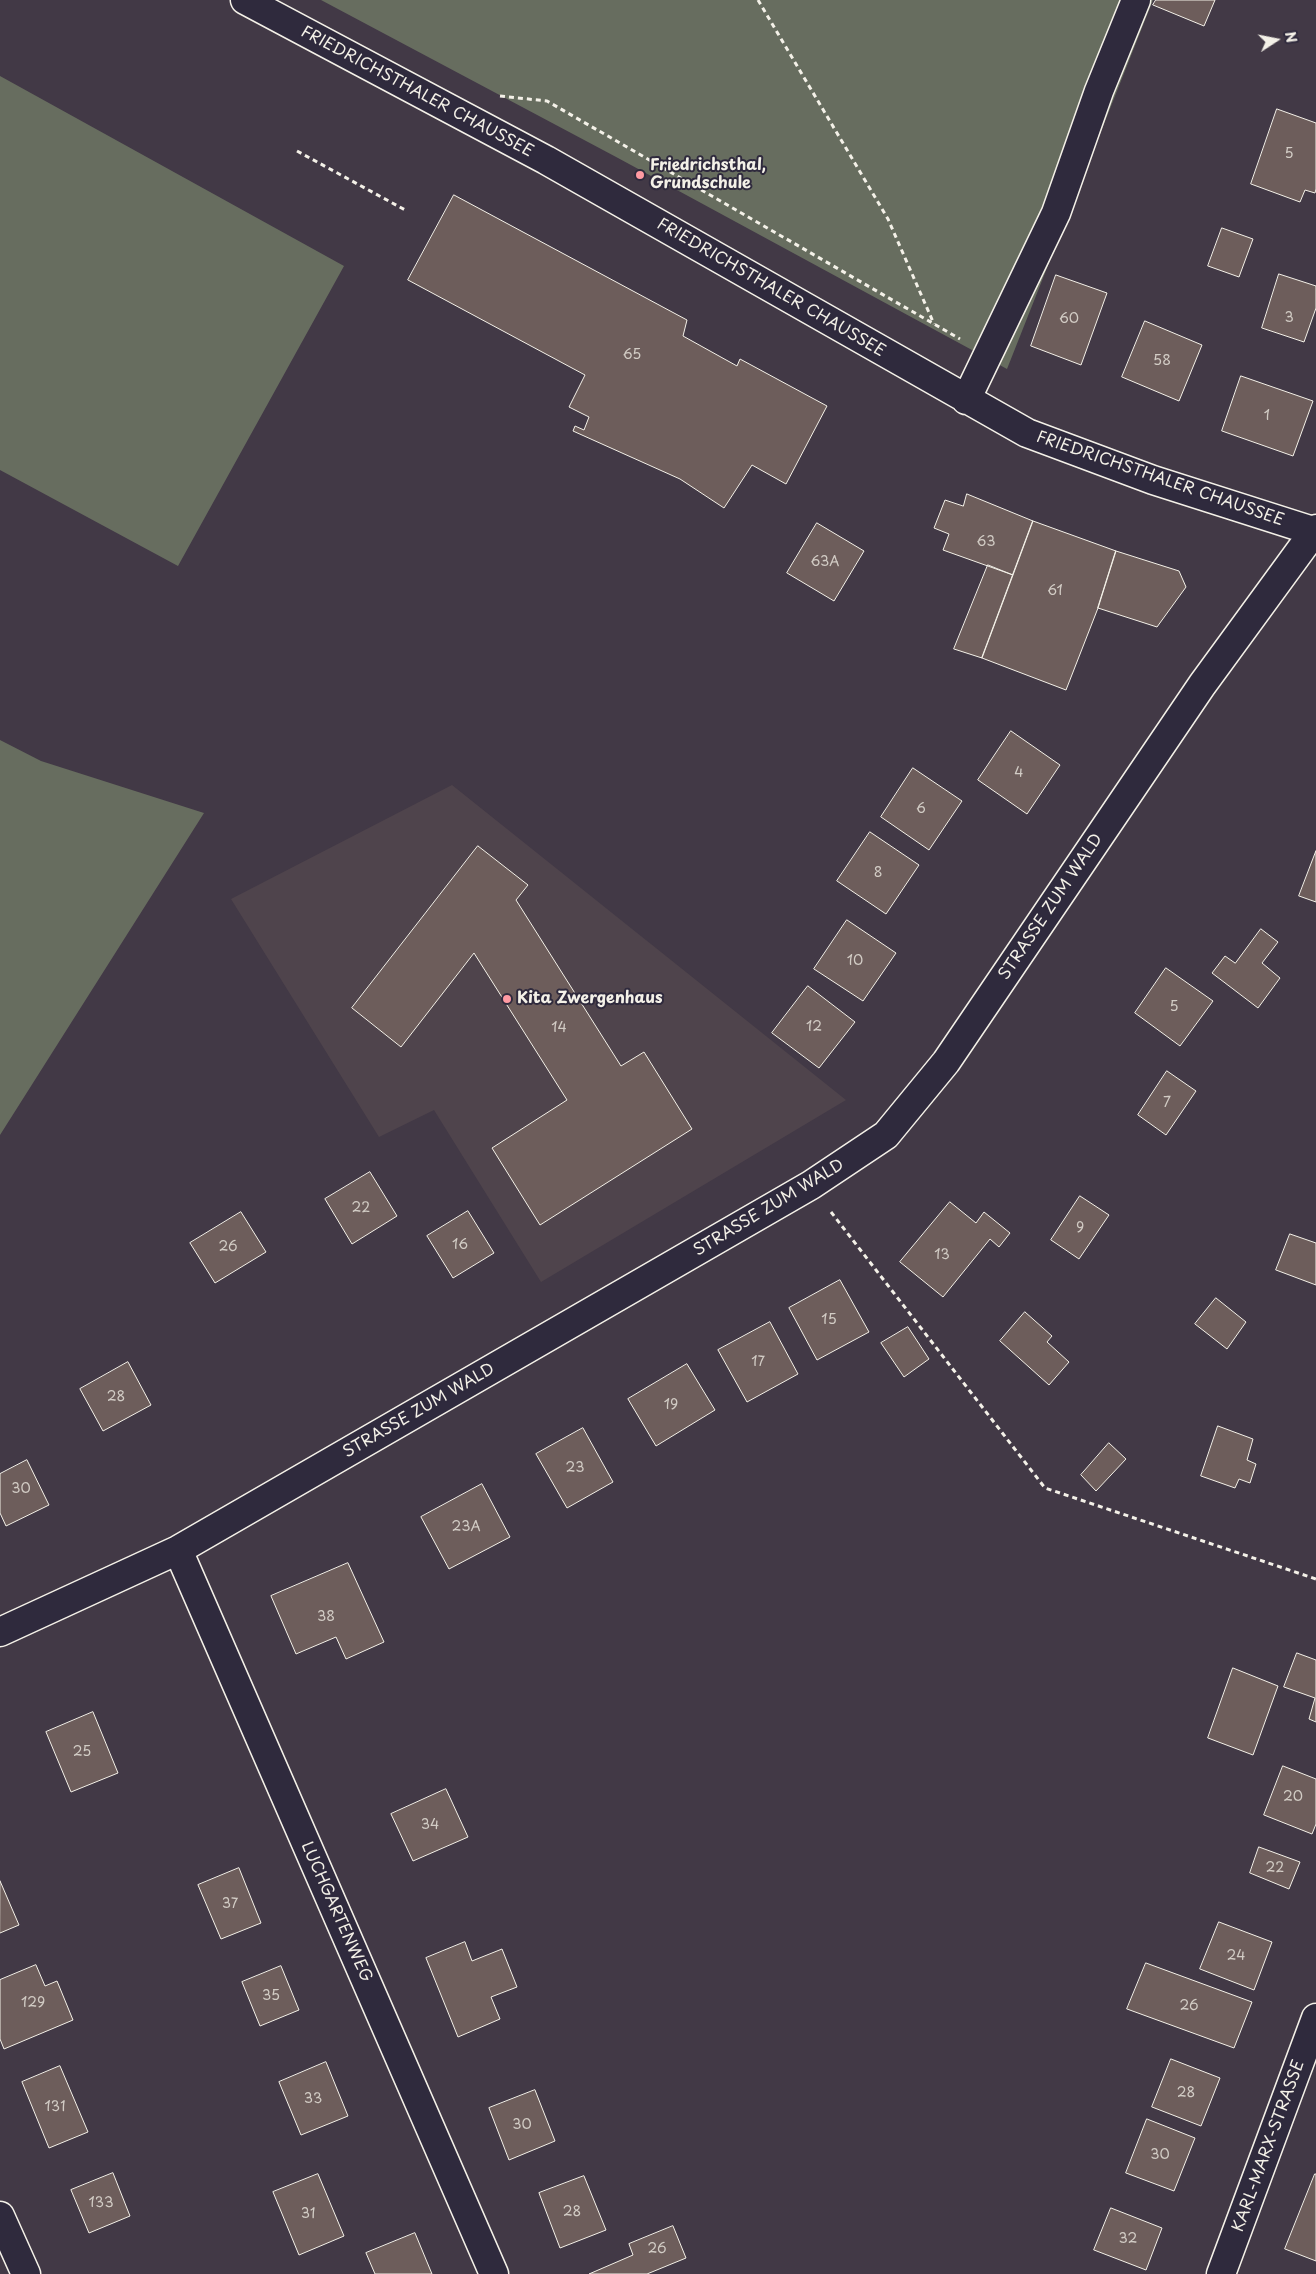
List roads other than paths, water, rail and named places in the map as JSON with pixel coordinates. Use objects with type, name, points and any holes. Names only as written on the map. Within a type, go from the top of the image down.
[{"type":"street","name":"FRIEDRICHSTHALER CHAUSSEE","points":[[245,0],[546,160],[1027,433],[1152,480],[1315,531]]},
{"type":"street","points":[[966,400],[1056,213],[1099,91],[1136,0]]},
{"type":"street","name":"STRASSE ZUM WALD","points":[[0,1632],[178,1550],[811,1185],[886,1135],[946,1062],[1202,685],[1315,531]]},
{"type":"street","name":"LUCHGARTENWEG","points":[[178,1550],[494,2274]]},
{"type":"street","name":"KARL-MARX-STRASSE","points":[[1221,2274],[1316,2018]]},
{"type":"street","points":[[0,2216],[26,2274]]},
{"type":"place","name":"Friedrichsthal, Grundschule","points":[[640,175]]},
{"type":"place","name":"Kita Zwergenhaus","points":[[507,999]]}]
